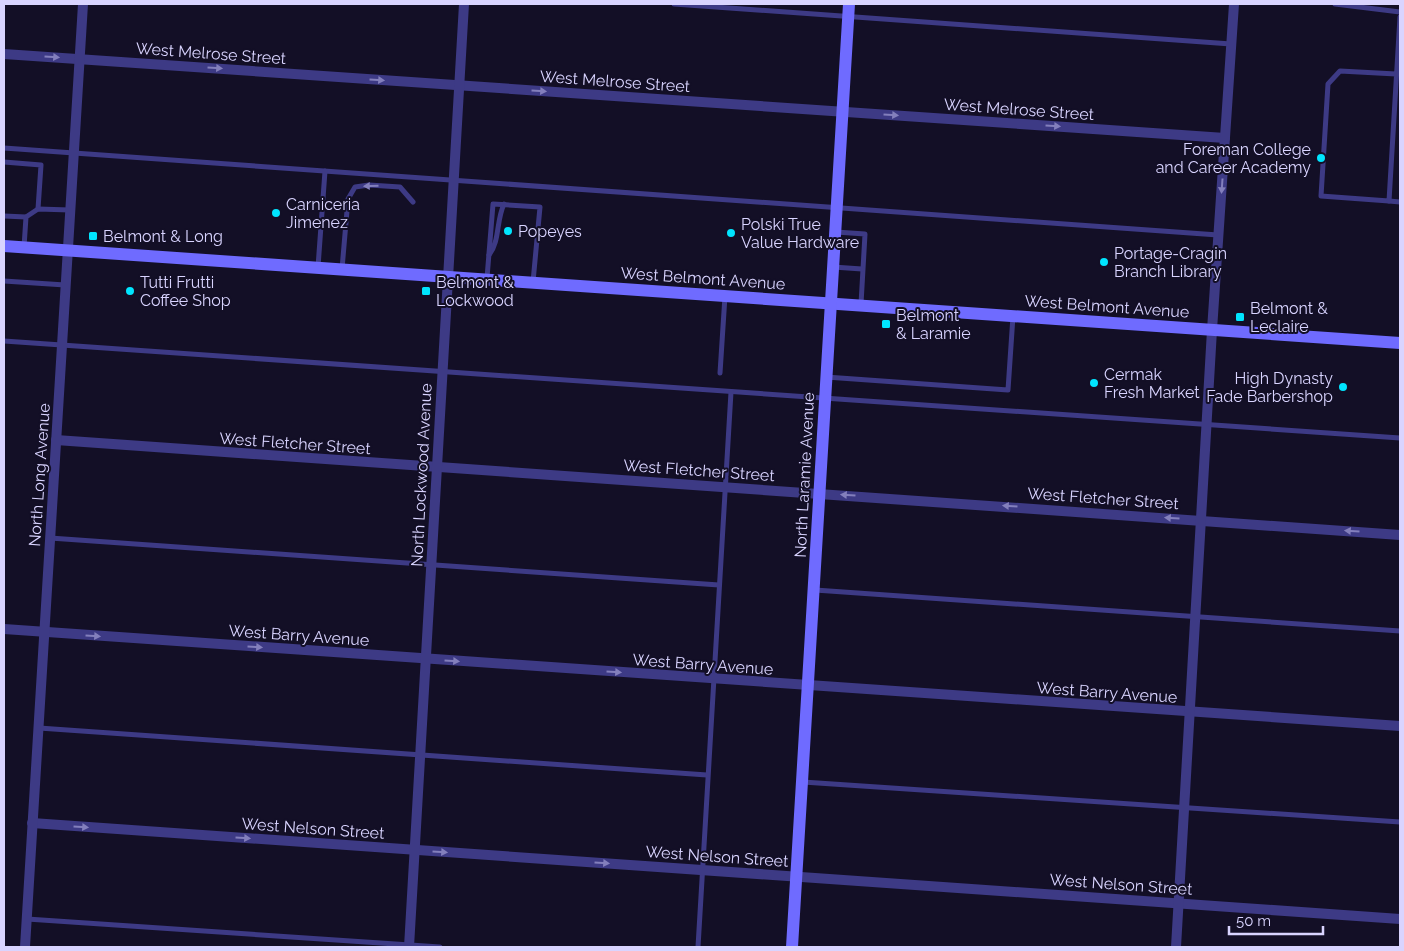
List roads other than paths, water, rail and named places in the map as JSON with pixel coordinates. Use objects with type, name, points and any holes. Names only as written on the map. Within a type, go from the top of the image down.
[{"type":"main road","name":"North Laramie Avenue","points":[[792,947],[849,10]]},
{"type":"main road","name":"West Belmont Avenue","points":[[4,246],[1400,343]]},
{"type":"street","name":"North Long Avenue","points":[[25,947],[82,4]]},
{"type":"street","name":"North Lockwood Avenue","points":[[409,946],[452,180],[464,4]]},
{"type":"street","points":[[1176,947],[1206,425],[1234,4]]},
{"type":"street","name":"West Melrose Street","points":[[4,54],[1225,138]]},
{"type":"street","name":"West Fletcher Street","points":[[56,440],[437,469],[820,493],[1400,535]]},
{"type":"street","name":"West Barry Avenue","points":[[4,629],[426,660],[1400,726]]},
{"type":"street","name":"West Nelson Street","points":[[32,823],[1400,918]]},
{"type":"lane","points":[[674,4],[849,10],[1231,44]]},
{"type":"lane","points":[[1335,4],[1400,12]]},
{"type":"lane","points":[[1389,201],[1400,17]]},
{"type":"lane","points":[[1396,74],[1340,71],[1328,84],[1321,196],[1400,202]]},
{"type":"lane","points":[[4,148],[1219,235]]},
{"type":"lane","points":[[4,162],[41,166],[38,209]]},
{"type":"lane","points":[[318,268],[325,172]]},
{"type":"lane","points":[[342,269],[348,199],[355,187],[369,185],[400,187],[413,202]]},
{"type":"lane","points":[[486,279],[493,204],[504,204],[540,208],[533,282]]},
{"type":"lane","points":[[488,256],[495,247],[498,217],[504,204]]},
{"type":"lane","points":[[4,216],[26,217],[38,209],[70,210]]},
{"type":"lane","points":[[24,247],[26,217]]},
{"type":"lane","points":[[835,232],[865,234],[861,305]]},
{"type":"lane","points":[[833,267],[862,269]]},
{"type":"lane","points":[[4,281],[65,285]]},
{"type":"lane","points":[[720,373],[725,296]]},
{"type":"lane","points":[[826,377],[1008,390],[1013,316]]},
{"type":"lane","points":[[4,341],[1400,438]]},
{"type":"lane","points":[[698,947],[731,392]]},
{"type":"lane","points":[[50,538],[719,585]]},
{"type":"lane","points":[[814,590],[1400,631]]},
{"type":"lane","points":[[38,728],[707,775]]},
{"type":"lane","points":[[802,782],[1400,822]]},
{"type":"lane","points":[[27,918],[440,947]]},
{"type":"place","name":"Foreman College and Career Academy","points":[[1321,158]]},
{"type":"place","name":"Carniceria Jimenez","points":[[276,213]]},
{"type":"place","name":"Popeyes","points":[[508,231]]},
{"type":"place","name":"Polski True Value Hardware","points":[[731,233]]},
{"type":"place","name":"Belmont & Long","points":[[93,236]]},
{"type":"place","name":"Portage-Cragin Branch Library","points":[[1104,262]]},
{"type":"place","name":"Tutti Frutti Coffee Shop","points":[[130,291]]},
{"type":"place","name":"Belmont & Lockwood","points":[[426,291]]},
{"type":"place","name":"Belmont & Leclaire","points":[[1240,317]]},
{"type":"place","name":"Belmont & Laramie","points":[[886,324]]},
{"type":"place","name":"Cermak Fresh Market","points":[[1094,383]]},
{"type":"place","name":"High Dynasty Fade Barbershop","points":[[1343,387]]}]
